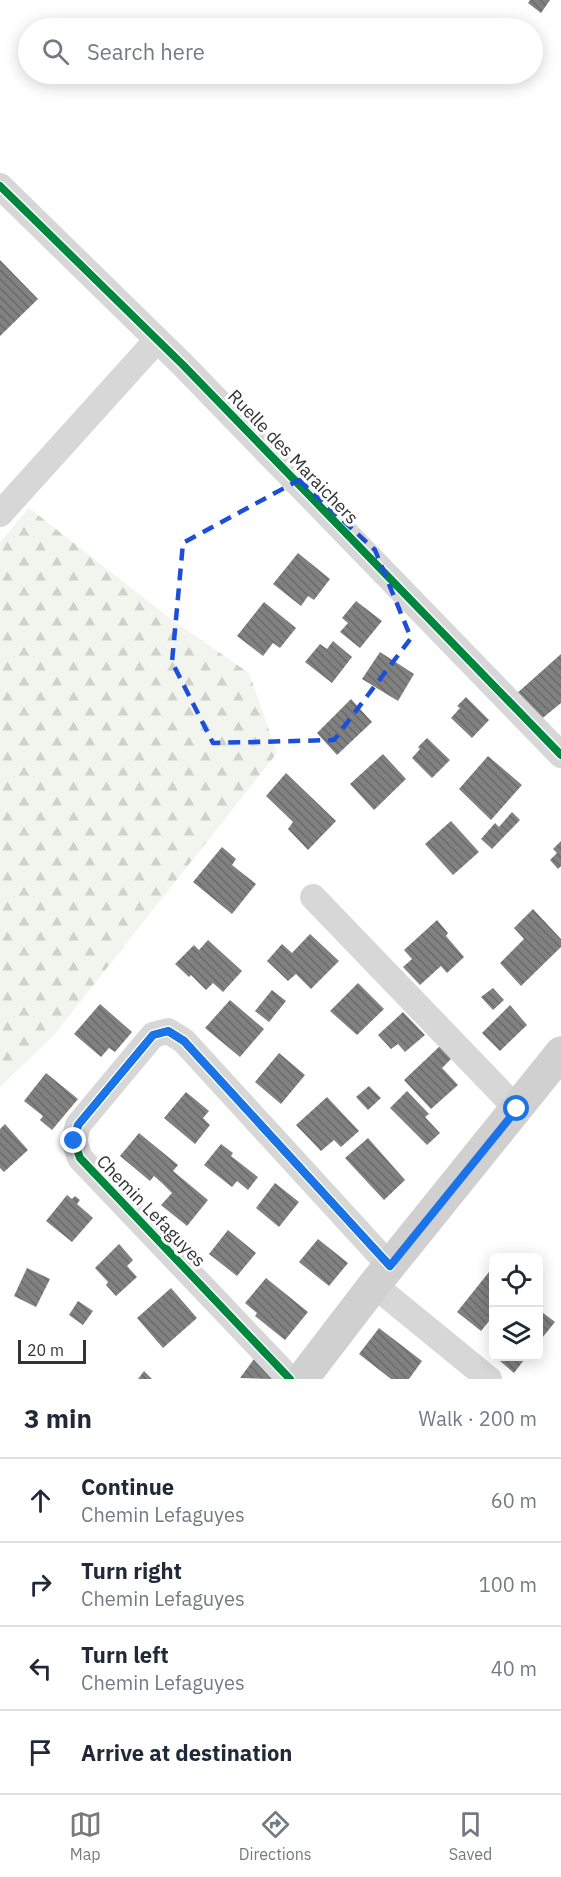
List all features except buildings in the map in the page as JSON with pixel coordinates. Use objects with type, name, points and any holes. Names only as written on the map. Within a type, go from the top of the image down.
[{"type":"main road","points":[[302,1379],[561,1053]]},
{"type":"street","name":"Ruelle des Maraichers","points":[[0,186],[157,340],[561,754]]},
{"type":"street","points":[[0,514],[157,340]]},
{"type":"street","points":[[313,897],[517,1109]]},
{"type":"street","name":"Chemin Lefaguyes","points":[[290,1379],[80,1158],[74,1141],[78,1125],[153,1035],[168,1031],[184,1041],[382,1276],[489,1379]]},
{"type":"highlighted area","points":[[299,480],[375,550],[411,638],[334,740],[213,743],[172,662],[183,543]]},
{"type":"green space","points":[[29,508],[172,620],[249,673],[277,753],[54,1035],[0,1087],[0,542]]},
{"type":"cycle path","points":[[0,186],[183,365],[561,755]]},
{"type":"cycle path","points":[[290,1379],[80,1158],[74,1141],[78,1125],[153,1035],[168,1031],[184,1041],[390,1266]]},
{"type":"route","points":[[74,1141],[78,1125],[153,1035],[168,1031],[184,1041],[390,1266],[517,1109]]}]
